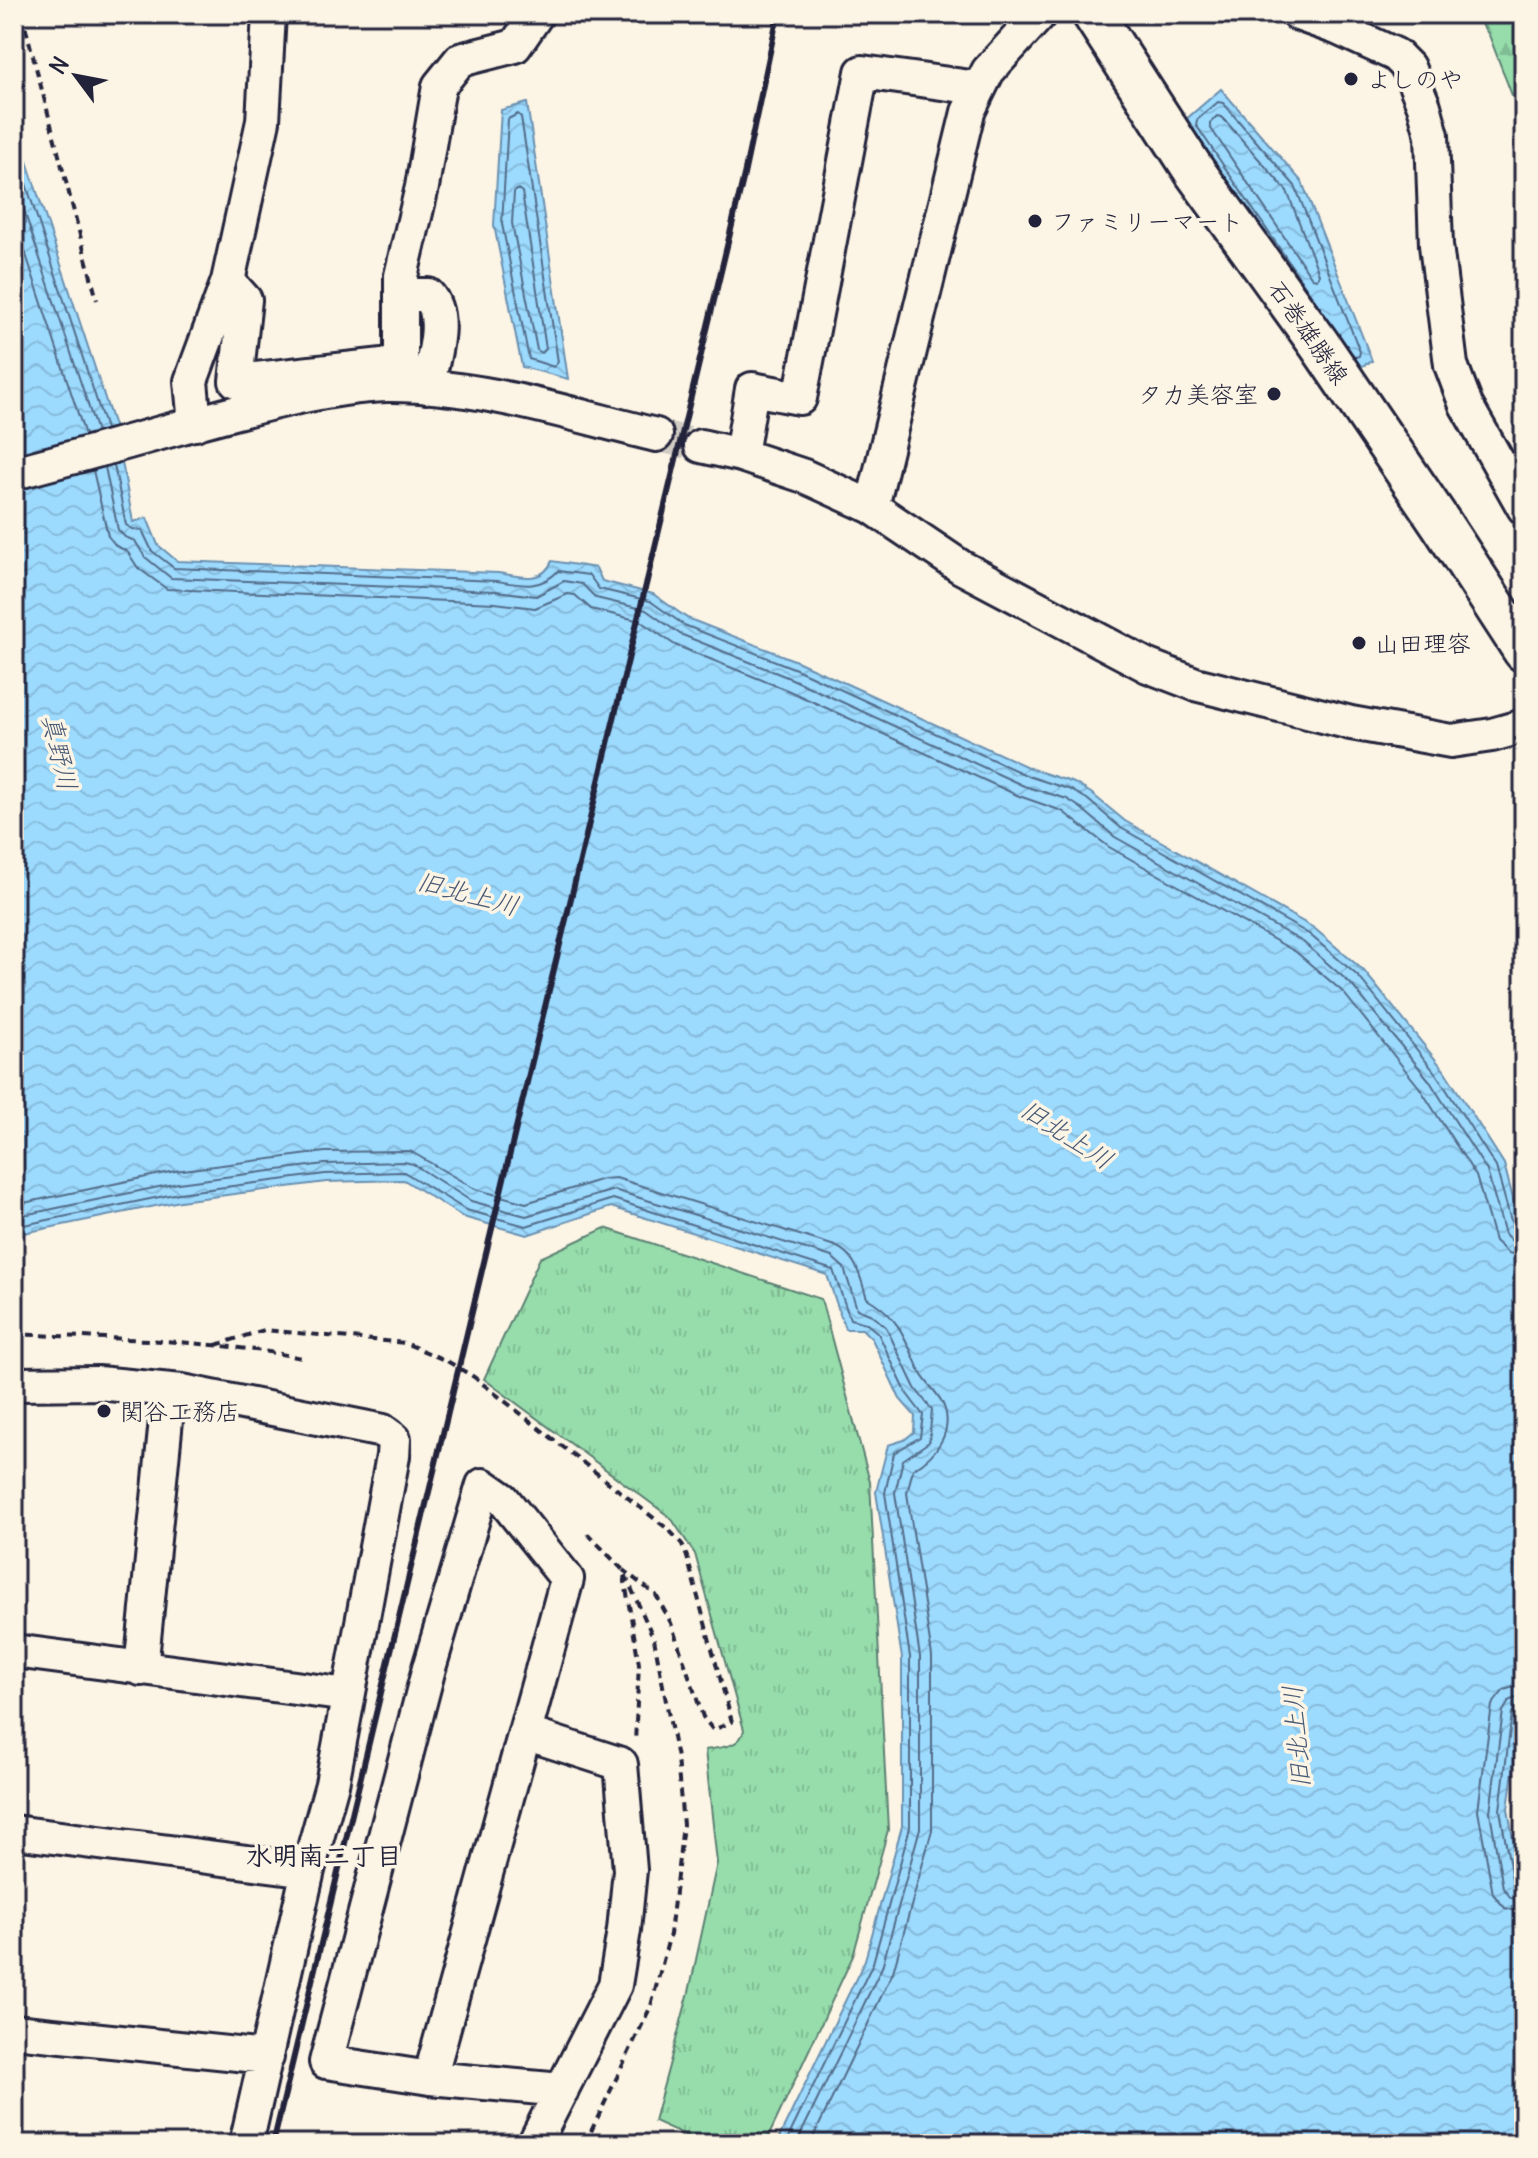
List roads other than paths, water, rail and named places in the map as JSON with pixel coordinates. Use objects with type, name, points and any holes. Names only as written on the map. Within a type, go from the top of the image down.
[{"type":"main road","name":"石巻雄勝線","points":[[1093,14],[1195,172],[1327,357],[1524,651]]},
{"type":"street","points":[[195,424],[191,381],[228,281],[263,121],[269,14]]},
{"type":"street","points":[[228,281],[245,300],[236,381],[401,363],[401,276],[422,187],[439,86],[460,60],[515,46],[537,14]]},
{"type":"street","points":[[872,507],[968,112],[988,71],[1040,14]]},
{"type":"street","points":[[1298,14],[1396,55],[1408,67],[1432,135],[1436,245],[1451,365],[1466,405],[1524,508]]},
{"type":"street","points":[[741,455],[752,389],[800,398],[862,72],[978,88]]},
{"type":"street","points":[[401,295],[428,295],[434,301],[438,321],[427,387]]},
{"type":"street","points":[[14,473],[310,396],[386,385],[427,387],[494,397],[656,435]]},
{"type":"street","points":[[701,446],[741,455],[804,476],[872,507],[987,581],[1126,655],[1195,684],[1351,723],[1451,741],[1524,726]]},
{"type":"street","points":[[14,1384],[98,1383],[169,1390],[383,1431],[394,1439],[391,1472],[332,1784],[308,1870],[246,2144]]},
{"type":"street","points":[[141,1669],[169,1390]]},
{"type":"street","points":[[430,2078],[567,1579],[503,1499],[483,1485],[429,1668],[326,2062],[430,2078],[562,2090]]},
{"type":"street","points":[[14,1651],[348,1695]]},
{"type":"street","points":[[525,1733],[621,1764],[630,1870],[615,1985],[534,2144]]},
{"type":"street","points":[[14,1832],[308,1870]]},
{"type":"street","points":[[14,2031],[267,2057]]},
{"type":"water","points":[[1221,89],[1302,182],[1372,361],[1353,371],[1184,121]]},
{"type":"water","points":[[527,103],[568,379],[522,367],[494,225],[501,110]]},
{"type":"water","points":[[14,122],[117,435],[133,522],[147,518],[158,545],[177,561],[498,573],[521,577],[542,573],[552,561],[596,568],[602,581],[653,594],[687,618],[799,662],[1091,793],[1125,821],[1314,928],[1364,971],[1444,1070],[1504,1164],[1524,1241],[1524,1686],[1508,1809],[1524,1905],[1522,2144],[776,2144],[865,1960],[902,1826],[902,1658],[876,1492],[888,1445],[904,1440],[914,1432],[915,1416],[900,1399],[872,1339],[862,1329],[845,1329],[827,1275],[611,1207],[527,1235],[463,1217],[404,1180],[326,1182],[180,1201],[14,1235]]},
{"type":"tunnel","points":[[656,435],[701,446]]},
{"type":"railway","points":[[273,2144],[744,175],[778,14]]},
{"type":"place","name":"よしのや","points":[[1351,79]]},
{"type":"place","name":"ファミリーマート","points":[[1035,221]]},
{"type":"place","name":"タカ美容室","points":[[1274,394]]},
{"type":"place","name":"山田理容","points":[[1359,643]]},
{"type":"place","name":"関谷工務店","points":[[104,1411]]},
{"type":"district","name":"水明南二丁目","points":[[324,1855]]},
{"type":"water label","name":"真野川","points":[[60,752]]},
{"type":"water label","name":"旧北上川","points":[[468,893]]},
{"type":"water label","name":"旧北上川","points":[[1067,1134]]},
{"type":"water label","name":"旧北上川","points":[[1296,1737]]}]
